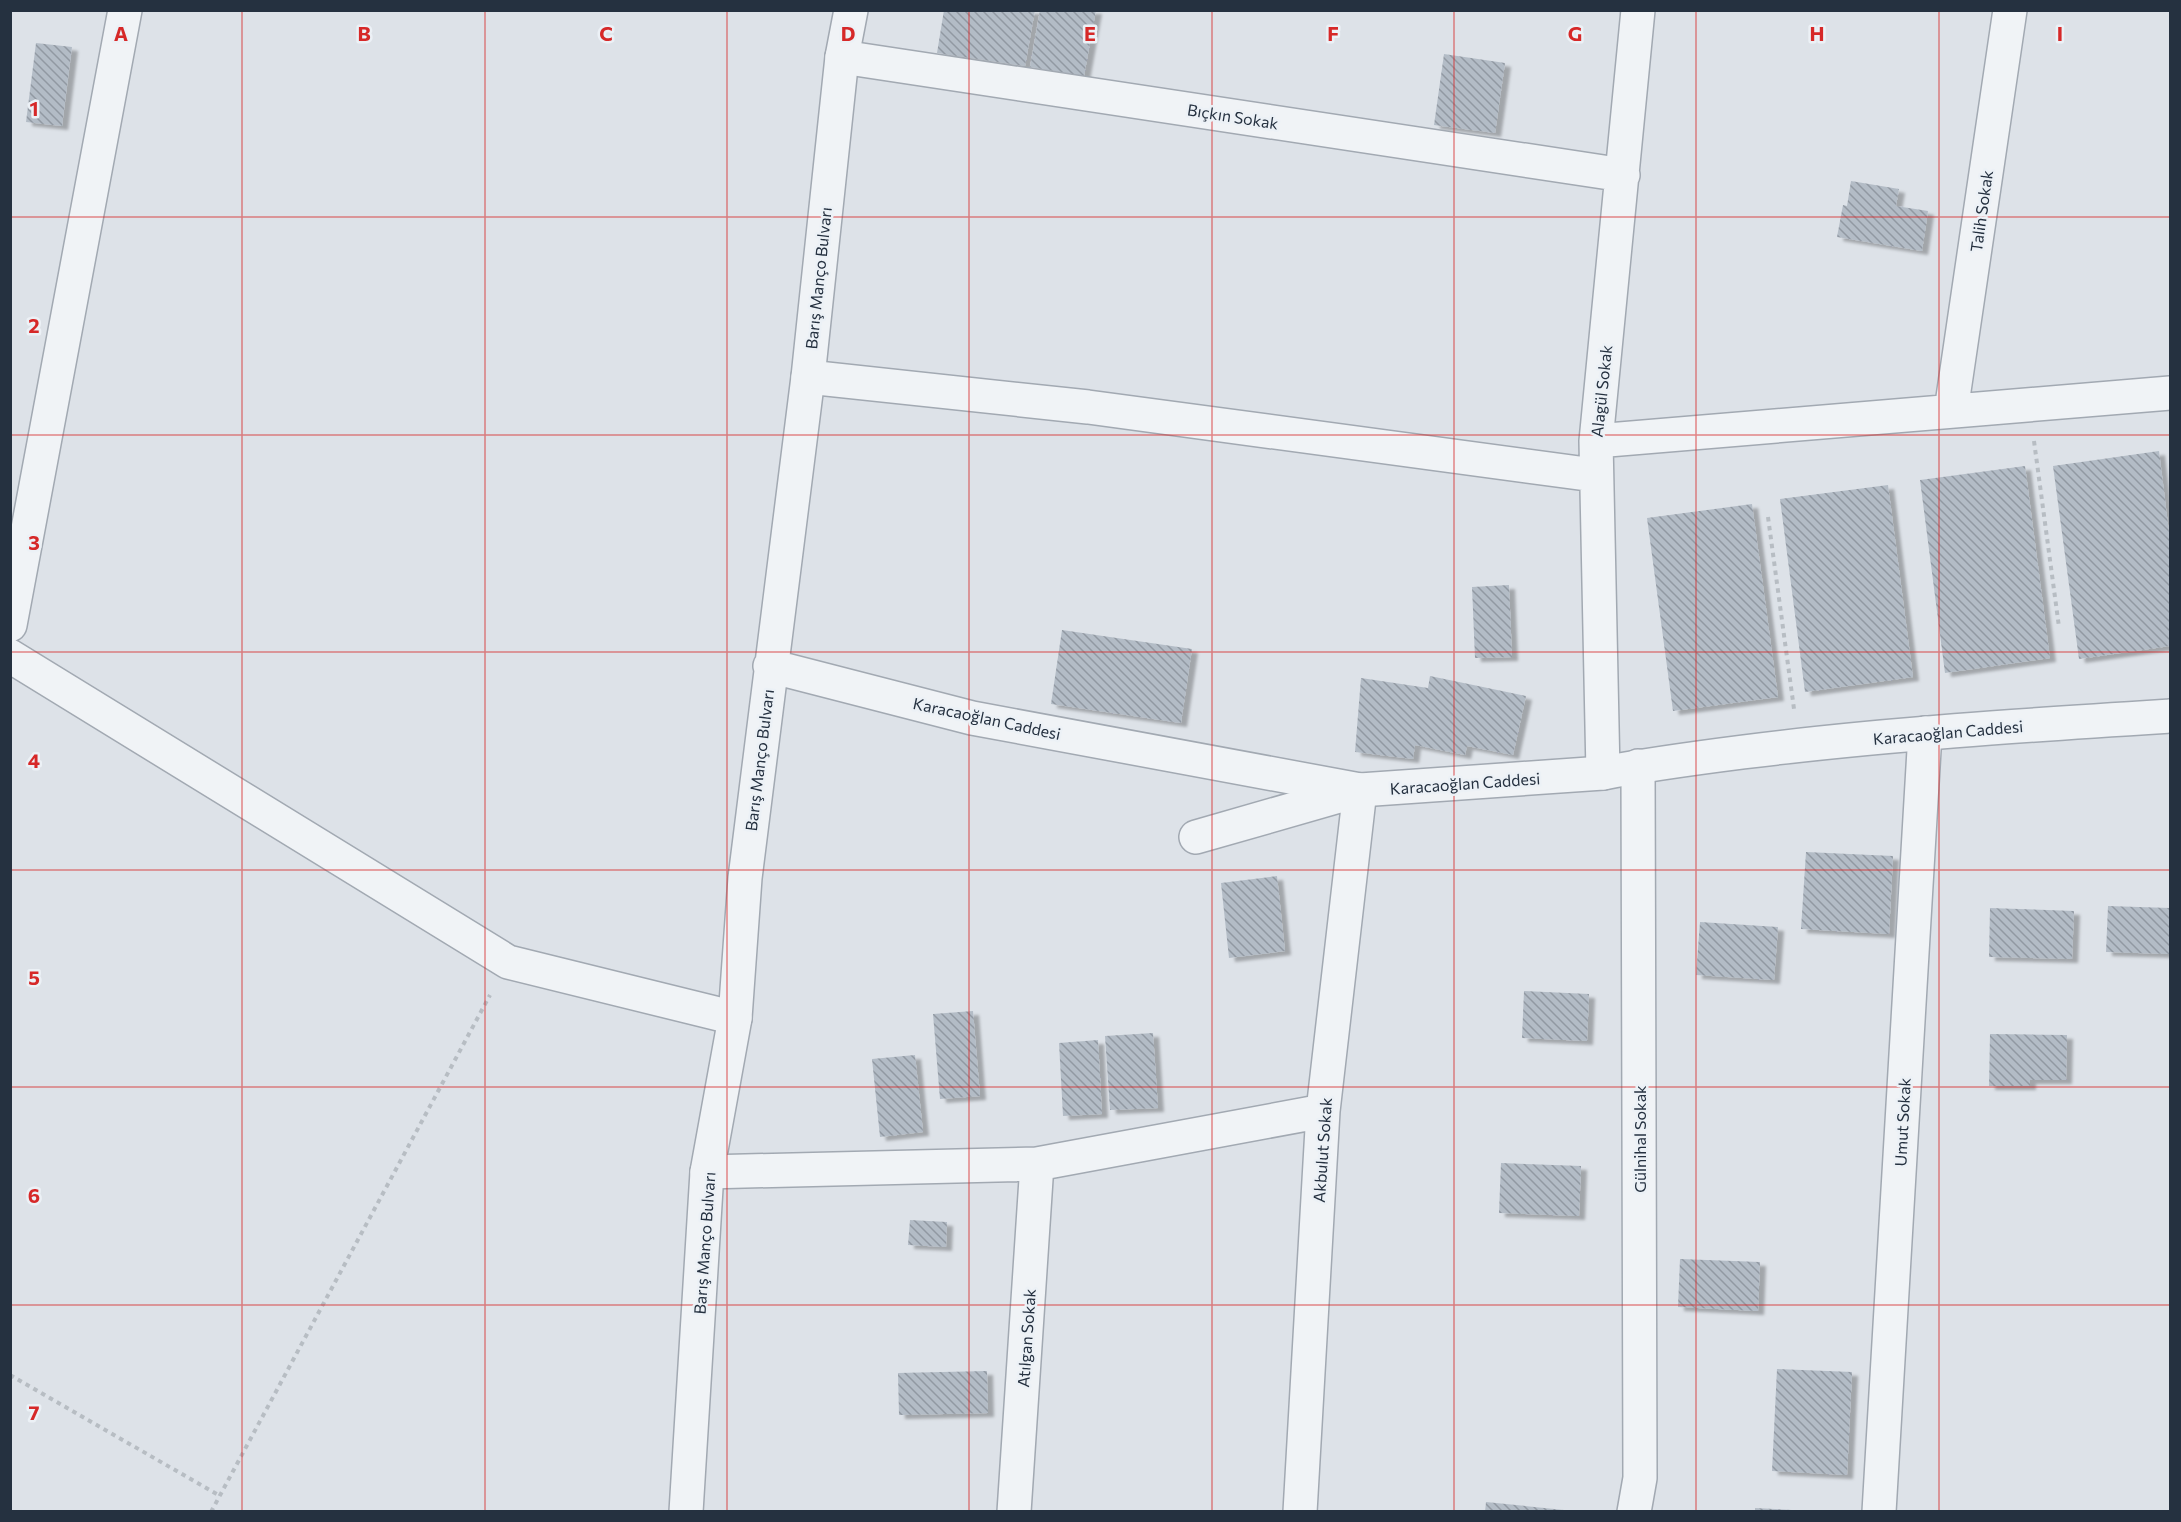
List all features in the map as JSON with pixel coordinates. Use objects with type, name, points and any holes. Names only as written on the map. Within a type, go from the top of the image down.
[{"type":"street","points":[[10,625],[126,10]]},
{"type":"street","name":"Barış Manço Bulvarı","points":[[686,1512],[707,1173],[735,1018],[745,878],[808,377],[842,57],[850,10]]},
{"type":"street","name":"Alagül Sokak","points":[[1603,773],[1594,476],[1638,10]]},
{"type":"street","name":"Talih Sokak","points":[[1952,411],[2010,10]]},
{"type":"street","name":"Bıçkın Sokak","points":[[842,57],[1623,176]]},
{"type":"street","points":[[808,377],[1088,407],[1594,476]]},
{"type":"street","points":[[1596,441],[2170,393]]},
{"type":"street","points":[[10,656],[508,962],[735,1018]]},
{"type":"street","name":"Karacaoğlan Caddesi","points":[[770,666],[972,718],[1360,790],[1603,773],[1638,766],[1798,745],[1925,733],[2170,716]]},
{"type":"street","name":"Umut Sokak","points":[[1879,1512],[1925,733]]},
{"type":"street","name":"Gülnihal Sokak","points":[[1634,1512],[1640,1478],[1638,766]]},
{"type":"street","points":[[1196,837],[1360,790]]},
{"type":"street","name":"Akbulut Sokak","points":[[1300,1512],[1323,1111],[1360,790]]},
{"type":"street","points":[[707,1173],[1037,1164],[1323,1111]]},
{"type":"street","name":"Atılgan Sokak","points":[[1014,1512],[1037,1164]]},
{"type":"path","points":[[2029,405],[2059,627]]},
{"type":"path","points":[[1768,517],[1798,745]]},
{"type":"path","points":[[211,1512],[508,962]]},
{"type":"path","points":[[10,1375],[220,1496]]},
{"type":"building","points":[[944,10],[1035,10],[1025,66],[937,53]]},
{"type":"building","points":[[1040,10],[1096,10],[1084,76],[1030,67]]},
{"type":"building","points":[[36,43],[72,47],[62,126],[26,122]]},
{"type":"building","points":[[1444,54],[1505,63],[1495,133],[1434,125]]},
{"type":"building","points":[[1851,181],[1899,189],[1896,206],[1928,211],[1922,251],[1837,237],[1843,205],[1847,206]]},
{"type":"building","points":[[2159,451],[2170,541],[2170,646],[2079,659],[2053,466]]},
{"type":"building","points":[[2025,466],[2050,658],[1945,673],[1920,480]]},
{"type":"building","points":[[1888,485],[1913,677],[1805,692],[1780,499]]},
{"type":"building","points":[[1752,504],[1778,697],[1673,711],[1647,518]]},
{"type":"building","points":[[1509,585],[1512,657],[1475,658],[1472,587]]},
{"type":"building","points":[[1062,630],[1192,649],[1181,723],[1051,704]]},
{"type":"building","points":[[1430,676],[1526,696],[1513,755],[1467,746],[1465,755],[1415,745],[1413,759],[1355,752],[1361,678],[1428,688]]},
{"type":"building","points":[[1806,852],[1893,856],[1889,934],[1801,929]]},
{"type":"building","points":[[1277,876],[1285,951],[1229,958],[1221,883]]},
{"type":"building","points":[[2108,906],[2170,908],[2170,954],[2106,952]]},
{"type":"building","points":[[1990,908],[2074,911],[2072,959],[1989,957]]},
{"type":"building","points":[[1700,922],[1778,927],[1774,980],[1696,975]]},
{"type":"building","points":[[1524,991],[1589,994],[1587,1041],[1522,1038]]},
{"type":"building","points":[[973,1011],[980,1096],[940,1099],[933,1014]]},
{"type":"building","points":[[1153,1033],[1158,1108],[1110,1110],[1105,1036]]},
{"type":"building","points":[[1990,1034],[2067,1035],[2066,1080],[2030,1080],[2030,1086],[1989,1086]]},
{"type":"building","points":[[1098,1040],[1102,1114],[1063,1116],[1059,1043]]},
{"type":"building","points":[[915,1055],[923,1132],[880,1137],[872,1059]]},
{"type":"building","points":[[1501,1163],[1581,1166],[1579,1216],[1499,1213]]},
{"type":"building","points":[[910,1220],[947,1222],[946,1247],[908,1245]]},
{"type":"building","points":[[1680,1259],[1760,1262],[1758,1311],[1678,1307]]},
{"type":"building","points":[[1777,1369],[1852,1372],[1847,1475],[1772,1471]]},
{"type":"building","points":[[987,1371],[988,1413],[899,1415],[898,1373]]},
{"type":"building","points":[[1486,1502],[1564,1510],[1564,1512],[1485,1512]]},
{"type":"building","points":[[1755,1508],[1792,1510],[1792,1512],[1755,1512]]}]
